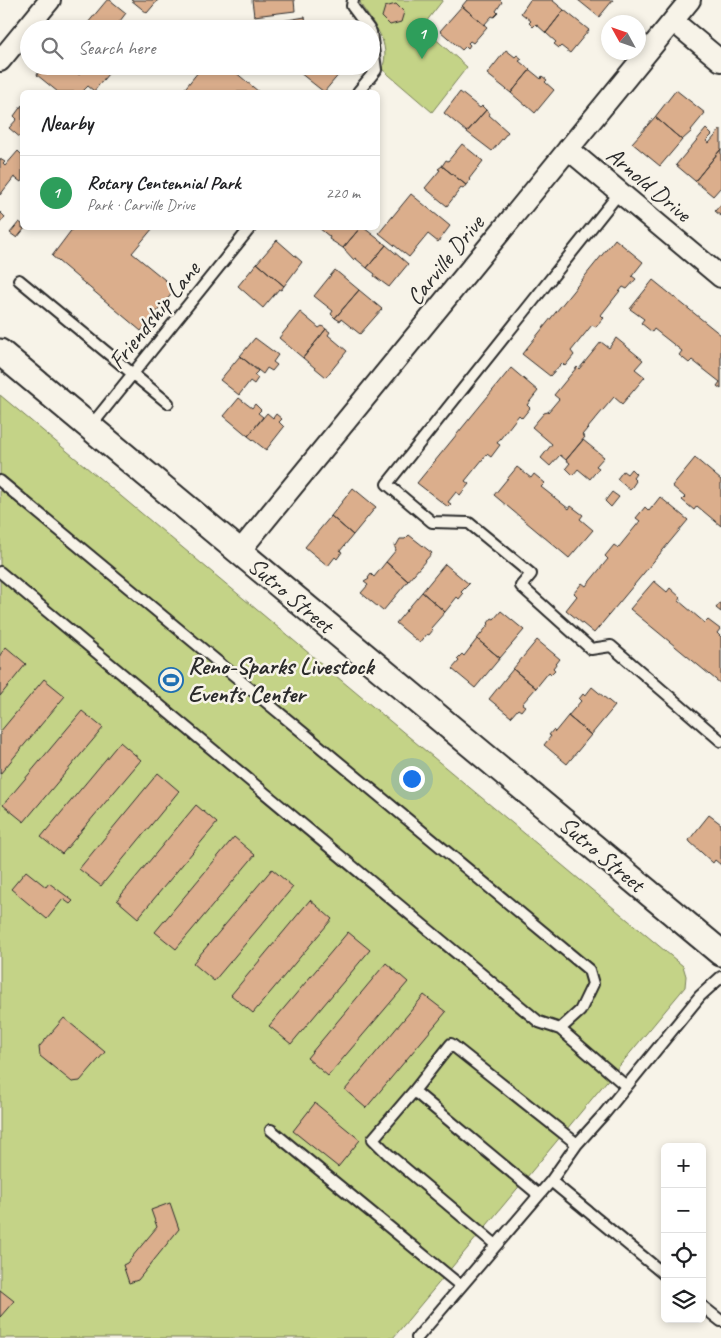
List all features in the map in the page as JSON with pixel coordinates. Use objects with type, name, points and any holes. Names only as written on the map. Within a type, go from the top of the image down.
[{"type":"street","points":[[34,20],[50,0]]},
{"type":"street","name":"Carville Drive","points":[[239,552],[690,0]]},
{"type":"street","points":[[673,21],[720,57]]},
{"type":"street","points":[[0,61],[20,37]]},
{"type":"street","name":"Arnold Drive","points":[[568,149],[721,277]]},
{"type":"street","name":"Sutro Street","points":[[0,352],[721,953]]},
{"type":"lane","points":[[353,0],[352,6],[362,20]]},
{"type":"lane","points":[[360,90],[372,75]]},
{"type":"lane","points":[[620,192],[387,484],[432,522],[469,523],[531,574],[521,586],[591,649],[611,646],[721,740]]},
{"type":"lane","name":"Friendship Lane","points":[[90,428],[248,230]]},
{"type":"lane","points":[[19,280],[168,403]]},
{"type":"lane","points":[[0,481],[589,970],[593,984],[580,1011],[560,1029]]},
{"type":"lane","points":[[0,572],[539,1022],[560,1029],[626,1086]]},
{"type":"lane","points":[[417,1338],[551,1181],[577,1144],[700,996],[721,977]]},
{"type":"lane","points":[[496,1245],[388,1154],[373,1138],[414,1091],[451,1044],[577,1144]]},
{"type":"lane","points":[[414,1091],[539,1195]]},
{"type":"lane","points":[[271,1130],[461,1286]]},
{"type":"lane","points":[[551,1181],[661,1272]]},
{"type":"lane","points":[[706,1309],[721,1321]]},
{"type":"green space","points":[[360,0],[443,0],[422,27],[467,67],[432,112],[382,69],[385,51],[380,35],[380,20],[371,20],[361,5]]},
{"type":"green space","name":"Reno-Sparks Livestock Events Center","points":[[0,395],[683,966],[686,976],[685,987],[393,1338],[0,1338]]},
{"type":"building","points":[[107,0],[110,0],[126,13],[121,20],[90,20]]},
{"type":"building","points":[[131,0],[158,0],[147,13]]},
{"type":"building","points":[[252,0],[294,0],[295,11],[254,16]]},
{"type":"building","points":[[467,0],[500,0],[502,2],[496,11],[498,13],[494,17],[492,16],[484,25],[462,6]]},
{"type":"building","points":[[530,0],[552,0],[564,10],[546,33],[536,24],[533,27],[529,23],[531,21],[521,13]]},
{"type":"building","points":[[578,0],[613,0],[599,17]]},
{"type":"building","points":[[396,4],[404,12],[401,22],[390,25],[382,17],[385,7]]},
{"type":"building","points":[[462,6],[487,27],[473,43],[470,41],[468,43],[470,45],[468,48],[466,46],[462,50],[440,31]]},
{"type":"building","points":[[564,10],[589,30],[570,53],[561,46],[559,48],[554,44],[556,42],[546,33]]},
{"type":"building","points":[[305,17],[306,20],[287,20]]},
{"type":"building","points":[[506,50],[515,57],[517,55],[522,59],[519,61],[530,70],[511,93],[487,74]]},
{"type":"building","points":[[530,70],[541,79],[542,76],[547,80],[545,82],[554,90],[535,113],[511,93]]},
{"type":"building","points":[[37,75],[107,75],[95,90],[88,86],[84,90],[56,90]]},
{"type":"building","points":[[196,75],[239,75],[257,90],[184,90]]},
{"type":"building","points":[[303,75],[338,75],[326,90],[321,90]]},
{"type":"building","points":[[676,90],[705,113],[692,131],[682,140],[655,117]]},
{"type":"building","points":[[460,92],[480,108],[482,106],[486,110],[467,132],[444,113]]},
{"type":"building","points":[[20,108],[20,137],[9,128],[17,119],[14,116]]},
{"type":"building","points":[[486,110],[508,132],[492,151],[467,132]]},
{"type":"building","points":[[655,117],[682,140],[660,166],[632,143]]},
{"type":"building","points":[[706,129],[712,135],[706,141],[709,143],[721,129],[721,149],[695,181],[676,165]]},
{"type":"building","points":[[462,144],[483,161],[466,185],[442,166]]},
{"type":"building","points":[[721,149],[721,187],[713,196],[695,181]]},
{"type":"building","points":[[18,151],[20,153],[20,181],[14,177],[0,195],[0,159],[5,162],[3,164],[5,166]]},
{"type":"building","points":[[442,166],[466,185],[463,189],[461,188],[447,206],[425,188]]},
{"type":"building","points":[[411,194],[450,226],[438,242],[428,234],[409,257],[379,233]]},
{"type":"building","points":[[721,204],[721,216],[715,211]]},
{"type":"building","points":[[0,212],[5,217],[0,223]]},
{"type":"building","points":[[20,223],[20,230],[23,230],[17,238],[10,233]]},
{"type":"building","points":[[72,230],[151,230],[132,253],[170,284],[168,286],[174,291],[141,331],[52,256]]},
{"type":"building","points":[[321,230],[358,230],[343,248],[329,239],[330,237]]},
{"type":"building","points":[[358,230],[367,230],[386,245],[367,268],[355,258],[354,260],[343,248]]},
{"type":"building","points":[[615,239],[643,262],[632,276],[636,279],[627,289],[623,287],[601,315],[604,318],[596,327],[592,325],[571,351],[574,355],[565,366],[562,363],[550,376],[522,354]]},
{"type":"building","points":[[277,240],[302,262],[284,286],[257,263]]},
{"type":"building","points":[[386,245],[408,264],[389,287],[367,268]]},
{"type":"building","points":[[257,263],[284,286],[281,290],[279,289],[263,308],[238,286]]},
{"type":"building","points":[[335,270],[359,290],[335,318],[331,314],[333,311],[314,296]]},
{"type":"building","points":[[653,280],[721,335],[721,389],[717,386],[720,382],[692,360],[689,363],[679,355],[682,351],[654,329],[652,332],[641,323],[644,319],[630,309]]},
{"type":"building","points":[[359,290],[382,309],[360,334],[341,319],[340,321],[335,318]]},
{"type":"building","points":[[300,312],[319,328],[322,326],[326,329],[303,358],[279,338]]},
{"type":"building","points":[[326,329],[330,332],[328,335],[347,351],[326,377],[303,358]]},
{"type":"building","points":[[255,338],[278,355],[273,362],[277,365],[272,371],[267,368],[263,374],[240,356]]},
{"type":"building","points":[[616,338],[643,360],[635,369],[645,377],[622,404],[614,397],[582,435],[585,437],[566,460],[560,455],[550,466],[541,458],[552,444],[532,427],[559,399],[554,395],[577,367],[579,369],[601,342],[609,348]]},
{"type":"building","points":[[240,356],[258,371],[254,375],[258,378],[254,384],[250,381],[239,395],[220,380]]},
{"type":"building","points":[[511,368],[538,391],[527,405],[530,408],[522,418],[519,415],[497,443],[500,445],[491,457],[487,454],[465,481],[469,484],[460,495],[456,492],[448,502],[451,504],[448,507],[417,483]]},
{"type":"building","points":[[239,398],[252,408],[255,404],[261,410],[258,413],[263,417],[248,436],[224,416]]},
{"type":"building","points":[[267,413],[273,418],[276,414],[282,419],[279,422],[284,427],[266,450],[248,436]]},
{"type":"building","points":[[583,440],[604,457],[596,466],[599,468],[590,479],[578,469],[573,475],[566,468],[570,463],[566,460]]},
{"type":"building","points":[[695,458],[721,480],[721,526],[697,506],[694,510],[682,500],[685,497],[672,486]]},
{"type":"building","points":[[517,467],[531,478],[534,474],[545,483],[541,487],[569,509],[571,506],[583,515],[580,519],[593,530],[569,558],[494,495]]},
{"type":"building","points":[[631,469],[636,474],[633,478],[636,481],[630,490],[617,479],[623,471],[627,474]]},
{"type":"building","points":[[353,488],[376,507],[353,535],[331,516]]},
{"type":"building","points":[[612,492],[619,497],[611,507],[605,501]]},
{"type":"building","points":[[660,497],[688,520],[594,633],[566,610],[577,596],[574,593],[582,583],[586,586],[608,559],[605,556],[614,545],[618,548],[640,521],[636,518],[645,507],[649,511]]},
{"type":"building","points":[[331,516],[353,535],[340,551],[342,552],[337,559],[335,557],[328,566],[305,547]]},
{"type":"building","points":[[409,535],[432,553],[408,581],[386,562],[396,550],[394,545],[396,546],[400,539],[405,539]]},
{"type":"building","points":[[386,562],[408,581],[383,611],[361,593],[368,585],[364,582],[369,579],[371,574],[374,577]]},
{"type":"building","points":[[445,564],[469,584],[461,592],[463,594],[459,599],[457,597],[445,612],[422,592]]},
{"type":"building","points":[[654,581],[667,592],[670,588],[681,598],[679,601],[705,623],[708,620],[720,629],[717,633],[721,637],[721,684],[630,609]]},
{"type":"building","points":[[422,592],[445,612],[431,628],[433,630],[429,635],[427,634],[420,643],[396,623]]},
{"type":"building","points":[[721,602],[721,612],[716,608]]},
{"type":"building","points":[[501,611],[524,630],[500,658],[477,639],[492,618],[494,619]]},
{"type":"building","points":[[477,639],[500,658],[475,688],[452,669],[459,661],[457,659],[462,654],[464,656]]},
{"type":"building","points":[[537,640],[560,659],[553,668],[555,670],[551,674],[549,672],[536,688],[513,669]]},
{"type":"building","points":[[6,647],[26,664],[0,696],[0,655]]},
{"type":"building","points":[[513,669],[536,688],[522,704],[525,706],[521,711],[518,709],[511,717],[489,699]]},
{"type":"building","points":[[44,679],[65,696],[0,774],[0,732]]},
{"type":"building","points":[[592,687],[615,706],[591,735],[568,716],[581,701],[579,699],[583,694],[585,696]]},
{"type":"building","points":[[82,711],[103,728],[24,822],[3,805]]},
{"type":"building","points":[[568,716],[591,735],[567,764],[544,745],[553,730],[555,732]]},
{"type":"building","points":[[120,742],[141,760],[62,854],[41,837]]},
{"type":"building","points":[[158,773],[179,791],[101,886],[79,869]]},
{"type":"building","points":[[196,805],[217,823],[138,918],[117,900]]},
{"type":"building","points":[[709,815],[721,824],[721,865],[715,860],[713,863],[689,840]]},
{"type":"building","points":[[234,837],[255,855],[176,949],[155,932]]},
{"type":"building","points":[[272,869],[293,887],[214,981],[193,963]]},
{"type":"building","points":[[26,871],[46,887],[49,883],[73,901],[70,904],[63,899],[47,919],[11,889]]},
{"type":"building","points":[[310,900],[332,919],[253,1013],[231,995]]},
{"type":"building","points":[[348,932],[370,950],[291,1044],[269,1026]]},
{"type":"building","points":[[386,963],[408,982],[328,1076],[307,1058]]},
{"type":"building","points":[[424,995],[446,1012],[366,1108],[345,1090]]},
{"type":"building","points":[[64,1018],[105,1052],[80,1081],[72,1082],[40,1056],[39,1047]]},
{"type":"building","points":[[315,1103],[360,1140],[338,1167],[293,1131]]},
{"type":"building","points":[[170,1203],[179,1229],[138,1280],[129,1283],[123,1265],[127,1263],[157,1227],[151,1210]]},
{"type":"building","points":[[0,1290],[14,1301],[0,1317]]},
{"type":"place","name":"Rotary Centennial Park","points":[[422,59]]},
{"type":"place","name":"Reno-Sparks Livestock Events Center","points":[[171,680]]}]
